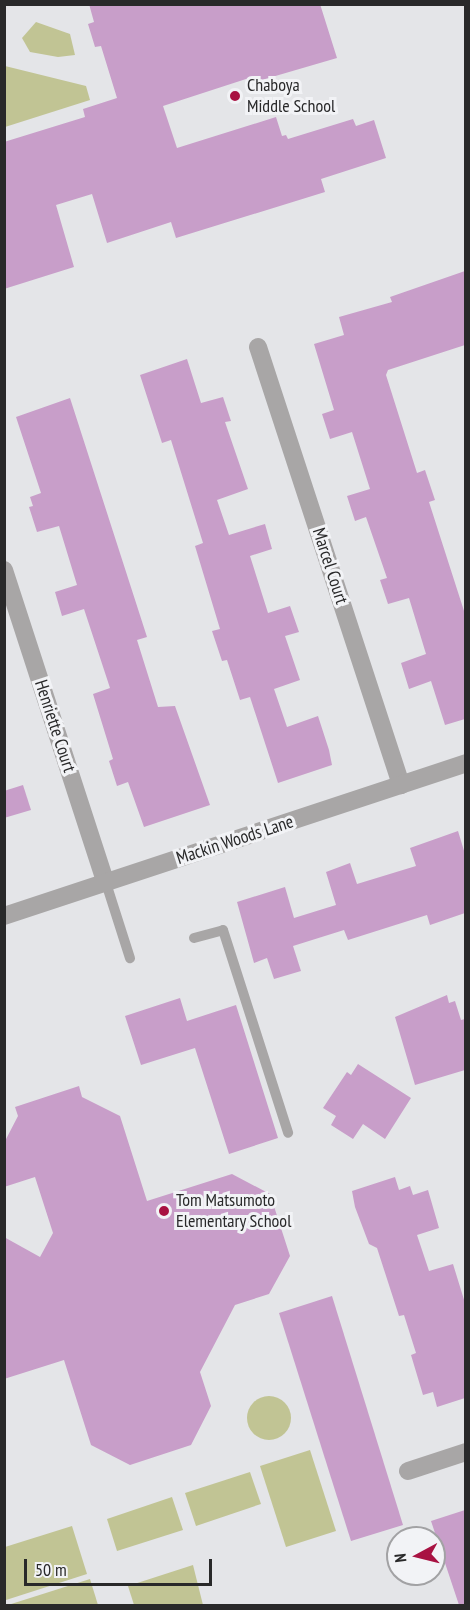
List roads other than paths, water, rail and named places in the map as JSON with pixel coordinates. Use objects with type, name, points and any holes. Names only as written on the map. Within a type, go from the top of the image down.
[{"type":"street","name":"Marcel Court","points":[[258,347],[401,785]]},
{"type":"street","name":"Henriette Court","points":[[4,570],[106,883]]},
{"type":"street","name":"Mackin Woods Lane","points":[[4,916],[465,763]]},
{"type":"street","points":[[408,1471],[465,1452]]},
{"type":"lane","points":[[106,883],[130,958]]},
{"type":"lane","points":[[194,938],[223,930],[288,1133]]},
{"type":"place","name":"Chaboya Middle School","points":[[235,96]]},
{"type":"place","name":"Tom Matsumoto Elementary School","points":[[164,1211]]}]
